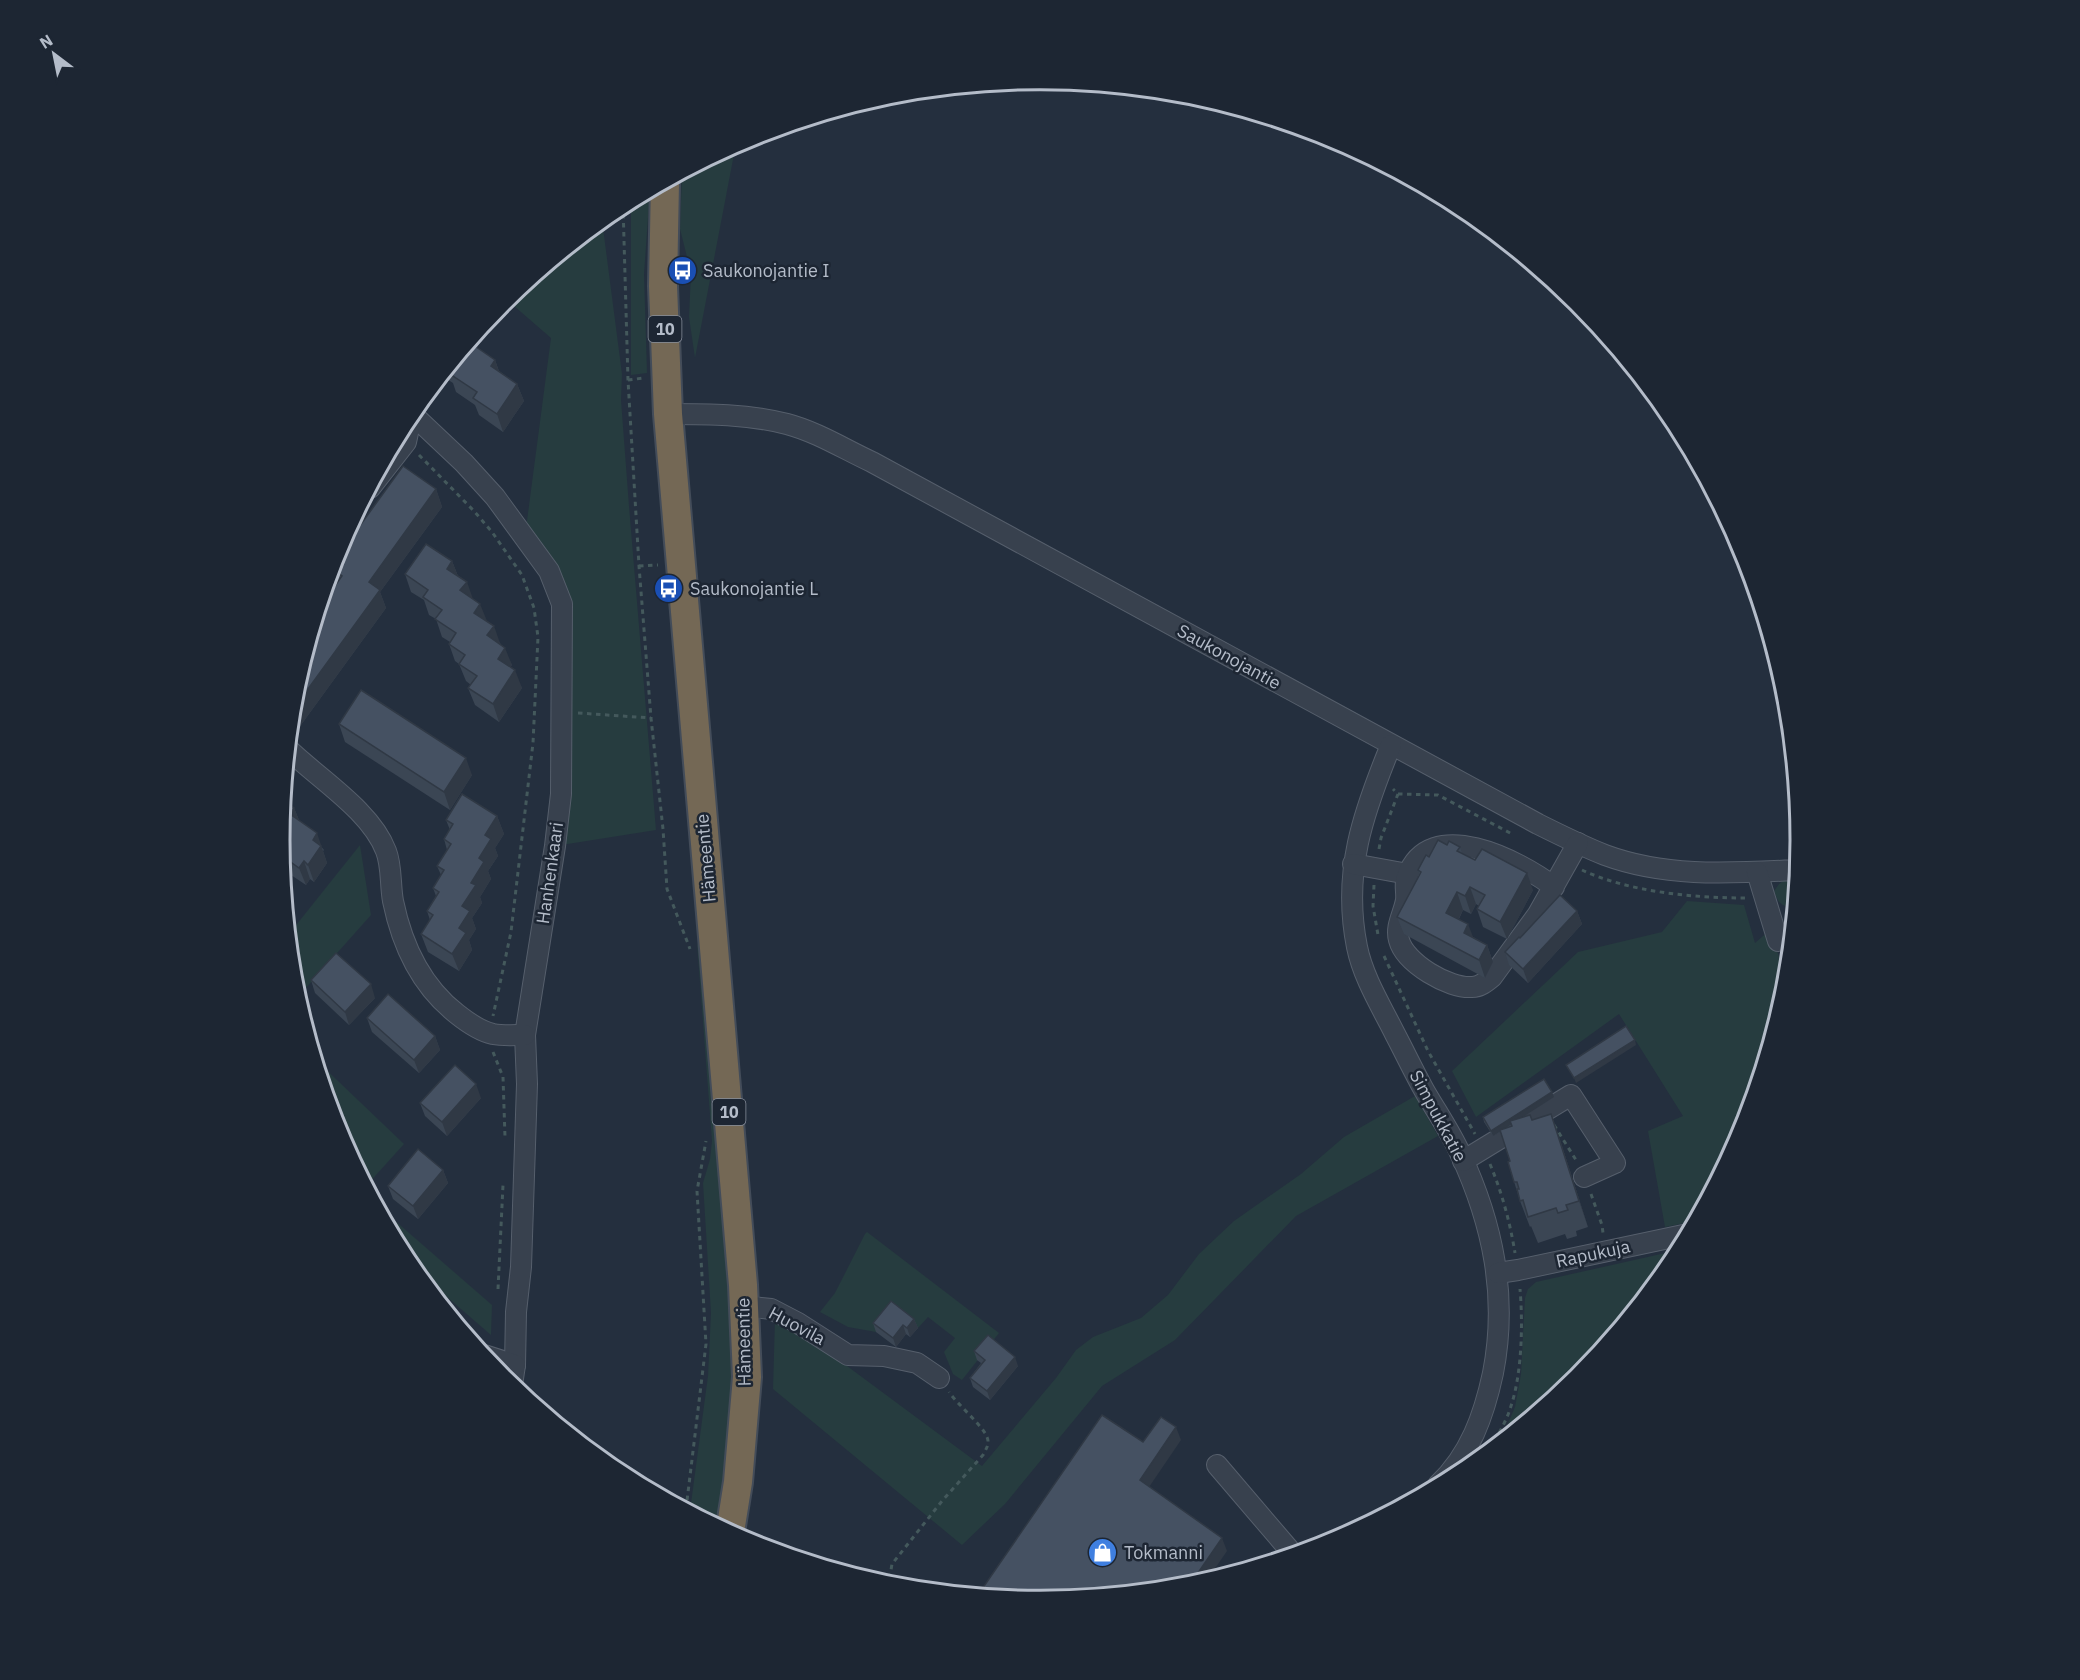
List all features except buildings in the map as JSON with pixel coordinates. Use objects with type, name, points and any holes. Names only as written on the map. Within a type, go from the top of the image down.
[{"type":"highway","name":"Hämeentie","points":[[665,190],[663,286],[668,414],[744,1306],[747,1377],[738,1482],[731,1523]]},
{"type":"street","name":"Saukonojantie","points":[[668,414],[722,414],[759,419],[788,424],[814,434],[872,462],[1391,745],[1607,856],[1664,869],[1707,873],[1789,870]]},
{"type":"street","name":"Hanhenkaari","points":[[418,420],[464,463],[495,496],[549,571],[562,604],[561,794],[525,1035],[527,1084],[521,1267],[516,1312],[514,1374]]},
{"type":"street","points":[[398,453],[407,438]]},
{"type":"street","name":"Simpukkatie","points":[[1391,745],[1360,830],[1353,864],[1353,920],[1358,949],[1365,972],[1412,1067],[1463,1161],[1476,1191],[1489,1230],[1498,1273],[1497,1352],[1487,1403],[1473,1439],[1455,1465]]},
{"type":"street","points":[[295,755],[369,823],[387,852],[394,902],[407,951],[423,979],[443,1004],[469,1024],[493,1034],[525,1035]]},
{"type":"street","points":[[1554,887],[1520,866],[1464,845],[1452,844],[1432,849],[1417,861],[1408,874],[1406,900],[1398,927],[1401,947],[1426,971],[1441,980],[1474,988],[1484,983],[1492,977],[1538,914],[1554,887],[1578,843]]},
{"type":"street","points":[[1353,864],[1408,874]]},
{"type":"street","points":[[1757,872],[1778,941]]},
{"type":"street","points":[[1463,1161],[1571,1095],[1615,1163],[1584,1177]]},
{"type":"street","name":"Rapukuja","points":[[1498,1273],[1677,1236]]},
{"type":"street","name":"Huovila","points":[[744,1306],[771,1310],[798,1323],[848,1355],[885,1356],[917,1363],[939,1378]]},
{"type":"street","points":[[501,1360],[515,1365]]},
{"type":"street","points":[[1217,1465],[1288,1548]]},
{"type":"path","points":[[623,216],[628,392],[651,718],[667,889],[690,950]]},
{"type":"path","points":[[406,442],[480,518],[522,575],[534,608],[538,637],[532,743],[511,932],[494,1012],[491,1046],[503,1077],[505,1145]]},
{"type":"path","points":[[533,708],[651,718]]},
{"type":"path","points":[[1378,938],[1373,906],[1375,868],[1381,838],[1398,794],[1380,771]]},
{"type":"path","points":[[1380,949],[1428,1051],[1484,1149],[1510,1224],[1521,1303],[1517,1374],[1511,1406],[1495,1436]]},
{"type":"path","points":[[687,1502],[706,1344],[697,1191],[708,1134]]},
{"type":"path","points":[[498,1299],[504,1178]]},
{"type":"path","points":[[890,1575],[892,1564],[942,1501],[983,1455],[988,1446],[988,1438],[981,1428],[958,1406],[939,1378]]},
{"type":"green space","points":[[734,156],[695,358],[689,317],[691,273],[680,229],[682,181]]},
{"type":"green space","points":[[649,200],[644,274],[647,373],[631,375],[631,211]]},
{"type":"green space","points":[[603,230],[622,374],[621,400],[656,830],[555,846],[562,604],[525,536],[551,338],[514,306],[545,276]]},
{"type":"green space","points":[[360,845],[371,915],[305,989],[295,926]]},
{"type":"green space","points":[[1788,877],[1787,906],[1777,899],[1774,891]]},
{"type":"green space","points":[[1687,901],[1744,905],[1755,943],[1770,930],[1780,960],[1764,1034],[1733,1127],[1713,1172],[1685,1223],[1665,1227],[1648,1131],[1683,1116],[1619,1014],[1476,1117],[1452,1071],[1578,952],[1662,932]]},
{"type":"green space","points":[[697,943],[701,957],[730,1301],[734,1376],[730,1438],[717,1517],[691,1504],[708,1376],[711,1313],[703,1183],[710,1159],[712,1141]]},
{"type":"green space","points":[[327,1070],[404,1144],[371,1180],[347,1127]]},
{"type":"green space","points":[[1415,1096],[1438,1136],[1296,1216],[1175,1340],[1102,1386],[1005,1504],[962,1545],[773,1389],[775,1318],[843,1363],[982,1466],[1056,1378],[1076,1350],[1093,1337],[1141,1318],[1168,1295],[1199,1254],[1234,1221],[1301,1174],[1344,1137]]},
{"type":"green space","points":[[392,1218],[492,1305],[491,1335],[441,1292]]},
{"type":"green space","points":[[867,1232],[999,1333],[962,1380],[953,1374],[944,1352],[955,1338],[928,1317],[918,1328],[894,1310],[876,1332],[848,1327],[820,1312],[835,1293]]},
{"type":"green space","points":[[1667,1253],[1604,1335],[1535,1404],[1506,1427],[1515,1407],[1521,1374],[1525,1298],[1528,1289],[1536,1282]]},
{"type":"place","name":"Saukonojantie I","points":[[682,271]]},
{"type":"place","name":"Saukonojantie L","points":[[669,589]]},
{"type":"place","name":"Tokmanni","points":[[1103,1553]]}]
